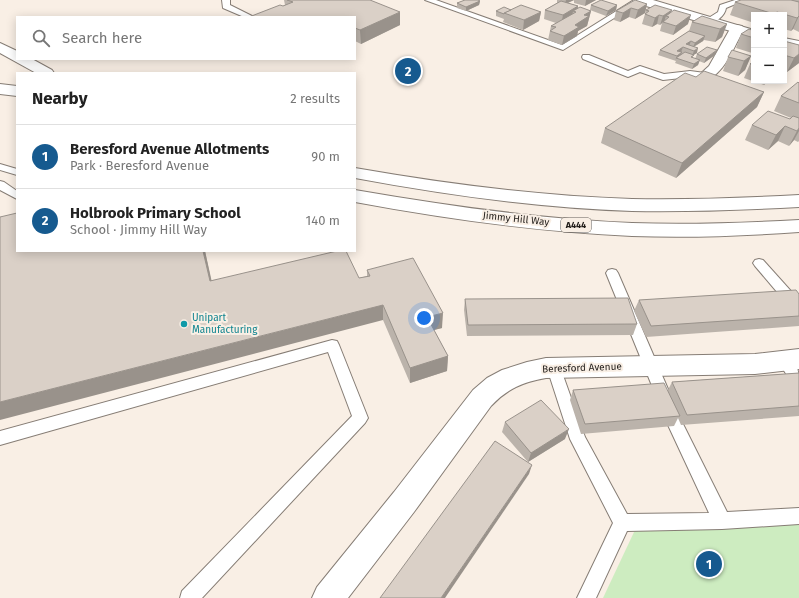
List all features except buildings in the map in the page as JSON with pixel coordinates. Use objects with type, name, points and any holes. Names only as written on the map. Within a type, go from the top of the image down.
[{"type":"main road","points":[[639,0],[751,33]]},
{"type":"main road","points":[[705,76],[715,69],[737,29]]},
{"type":"main road","points":[[787,43],[799,45]]},
{"type":"main road","points":[[1,48],[16,56]]},
{"type":"main road","points":[[0,65],[4,56],[1,48]]},
{"type":"main road","points":[[23,60],[45,72]]},
{"type":"main road","points":[[0,89],[16,91]]},
{"type":"main road","points":[[356,173],[461,191],[555,201],[706,205],[799,201]]},
{"type":"main road","name":"Jimmy Hill Way","points":[[356,196],[467,214],[600,227],[717,230],[799,226]]},
{"type":"main road","name":"Beresford Avenue","points":[[336,595],[482,398],[493,386],[516,374],[530,370],[554,368],[755,364],[791,360]]},
{"type":"lane","points":[[226,0],[226,6],[248,16]]},
{"type":"lane","points":[[429,0],[563,48],[639,0]]},
{"type":"lane","points":[[710,21],[722,13],[723,7],[741,0]]},
{"type":"lane","points":[[586,57],[628,74],[640,69],[663,77],[690,74],[705,76]]},
{"type":"lane","points":[[0,166],[16,172]]},
{"type":"lane","points":[[0,184],[16,195]]},
{"type":"lane","points":[[759,263],[799,309]]},
{"type":"lane","points":[[612,273],[676,425],[722,521]]},
{"type":"lane","points":[[0,438],[332,346],[360,418],[189,598]]},
{"type":"lane","points":[[791,360],[799,382]]},
{"type":"lane","points":[[554,368],[578,439],[622,523]]},
{"type":"lane","points":[[622,523],[722,521],[799,516]]},
{"type":"lane","points":[[586,598],[622,523]]},
{"type":"green space","points":[[799,523],[799,598],[603,598],[635,530]]},
{"type":"place","name":"Holbrook Primary School","points":[[408,71]]},
{"type":"place","name":"Unipart Manufacturing","points":[[184,324]]},
{"type":"place","name":"Beresford Avenue Allotments","points":[[709,564]]}]
